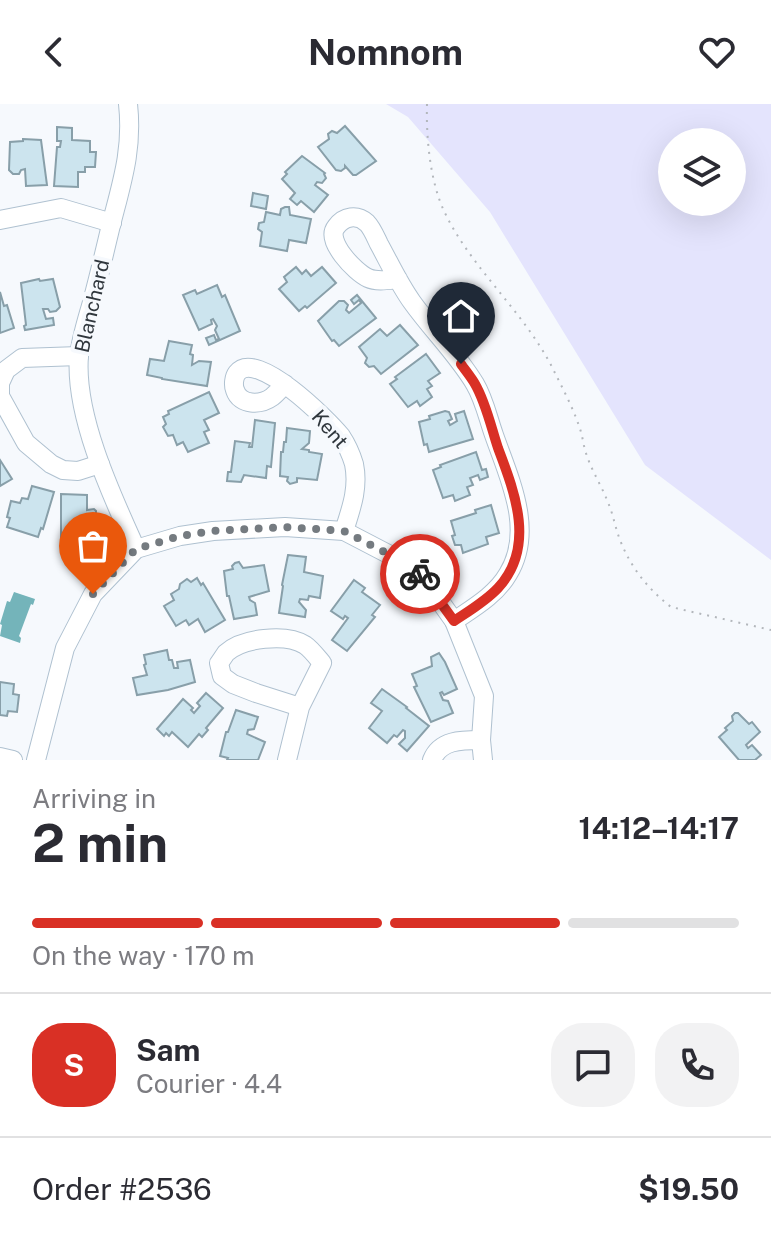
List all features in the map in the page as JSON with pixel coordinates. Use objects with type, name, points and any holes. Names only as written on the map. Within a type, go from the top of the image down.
[{"type":"street","name":"Blanchard","points":[[128,104],[131,125],[124,180],[79,356],[83,400],[100,464],[136,549]]},
{"type":"street","points":[[0,220],[61,208],[112,223]]},
{"type":"street","points":[[398,279],[413,304],[476,385],[510,478],[518,510],[518,545],[508,575],[498,588],[454,621]]},
{"type":"street","points":[[79,356],[22,358],[6,370],[0,383],[0,396],[26,443],[51,464],[63,470],[78,471],[100,464]]},
{"type":"street","name":"Kent","points":[[285,384],[340,436],[350,450],[356,479],[355,493],[344,531]]},
{"type":"street","points":[[36,760],[65,648],[93,594],[136,549],[180,536],[213,531],[285,527],[344,531],[417,569],[454,621],[484,696],[483,760]]},
{"type":"street","points":[[287,760],[300,707],[322,663],[307,646],[280,639],[259,640],[235,647],[219,663],[222,676],[233,684],[300,707]]},
{"type":"street","points":[[432,760],[446,744],[481,740]]},
{"type":"street","points":[[0,757],[13,760]]},
{"type":"path","points":[[427,104],[434,181],[443,210],[481,270],[533,334],[553,369],[579,424],[585,451],[607,498],[621,543],[638,574],[671,607],[771,630]]},
{"type":"shaded area","points":[[386,104],[771,104],[771,560],[645,465],[490,212],[408,117]]},
{"type":"shaded area","points":[[14,592],[35,599],[19,636],[20,643],[0,636],[7,601],[10,602]]},
{"type":"building","points":[[345,126],[376,161],[356,175],[345,166],[341,171],[336,170],[318,147],[329,139],[328,134],[332,131],[337,133]]},
{"type":"building","points":[[57,127],[72,128],[72,140],[90,141],[90,152],[96,152],[95,167],[85,167],[85,172],[78,172],[78,187],[54,186],[57,147],[60,147],[61,141],[57,141]]},
{"type":"building","points":[[41,140],[47,185],[26,186],[25,169],[19,174],[9,170],[10,142]]},
{"type":"building","points":[[302,156],[325,173],[322,183],[315,185],[328,195],[314,212],[301,201],[297,205],[290,199],[295,193],[282,179]]},
{"type":"building","points":[[253,193],[268,196],[266,209],[251,206]]},
{"type":"building","points":[[285,207],[289,207],[290,215],[311,219],[306,243],[289,240],[287,251],[260,246],[262,232],[258,229],[259,223],[264,222],[266,212],[280,215]]},
{"type":"building","points":[[296,267],[302,274],[306,270],[311,276],[322,267],[336,283],[307,308],[305,306],[299,311],[279,289],[287,282],[284,277]]},
{"type":"building","points":[[53,279],[60,307],[50,312],[43,309],[46,319],[53,318],[54,325],[25,330],[21,283]]},
{"type":"building","points":[[217,285],[222,297],[225,295],[240,331],[209,345],[206,338],[214,335],[216,340],[219,339],[215,330],[217,326],[213,319],[212,324],[199,330],[183,295],[195,290],[197,294]]},
{"type":"building","points":[[0,292],[14,328],[0,333]]},
{"type":"building","points":[[357,295],[376,318],[339,346],[318,321],[339,301],[348,305],[346,310],[349,313],[361,303],[359,300],[354,304],[351,300]]},
{"type":"building","points":[[400,325],[418,345],[381,374],[374,366],[369,367],[365,363],[367,358],[359,347],[380,329],[387,336]]},
{"type":"building","points":[[169,341],[192,345],[192,365],[199,361],[211,362],[207,386],[147,375],[150,359],[164,361]]},
{"type":"building","points":[[426,354],[440,373],[428,381],[432,386],[427,389],[432,397],[420,406],[417,401],[408,407],[390,384]]},
{"type":"building","points":[[209,392],[219,413],[204,420],[209,430],[204,432],[209,443],[188,452],[183,442],[177,445],[173,435],[168,436],[163,427],[166,424],[163,417],[169,414],[168,411]]},
{"type":"building","points":[[445,411],[452,419],[448,421],[450,425],[457,421],[455,414],[464,411],[473,439],[429,452],[427,444],[424,445],[419,422]]},
{"type":"building","points":[[255,420],[275,423],[271,467],[267,466],[266,478],[244,475],[241,482],[227,481],[235,441],[250,443],[249,447],[252,447]]},
{"type":"building","points":[[287,428],[310,431],[309,443],[302,449],[322,454],[317,480],[297,478],[297,482],[290,484],[288,477],[280,476],[281,452],[286,442]]},
{"type":"building","points":[[476,452],[488,477],[480,480],[478,475],[470,478],[473,485],[467,487],[470,495],[455,501],[453,495],[443,498],[433,470]]},
{"type":"building","points":[[0,460],[12,479],[0,486]]},
{"type":"building","points":[[32,486],[54,492],[38,537],[7,527],[11,501],[20,503],[22,498],[28,499]]},
{"type":"building","points":[[61,494],[87,495],[87,510],[96,511],[95,541],[86,541],[86,553],[61,553]]},
{"type":"building","points":[[491,505],[499,533],[486,537],[488,544],[463,553],[461,545],[455,545],[451,521]]},
{"type":"building","points":[[288,555],[306,557],[304,572],[323,576],[320,598],[309,596],[308,600],[300,599],[306,610],[305,617],[279,613]]},
{"type":"building","points":[[239,562],[243,568],[264,565],[269,591],[249,597],[255,603],[257,615],[234,619],[224,571],[233,569],[232,566]]},
{"type":"building","points":[[197,578],[225,620],[205,632],[198,619],[189,625],[186,620],[176,626],[164,606],[174,600],[171,594],[179,589],[180,584]]},
{"type":"building","points":[[354,580],[365,588],[362,592],[380,605],[372,615],[375,617],[347,651],[332,640],[348,618],[345,616],[343,619],[331,611]]},
{"type":"building","points":[[167,650],[174,668],[178,668],[177,662],[190,660],[195,682],[137,695],[133,678],[147,675],[144,655]]},
{"type":"building","points":[[439,653],[457,689],[444,695],[440,693],[453,713],[431,722],[414,687],[417,686],[412,674],[432,666],[431,657]]},
{"type":"building","points":[[0,682],[14,684],[13,694],[19,695],[17,712],[8,711],[7,716],[0,715]]},
{"type":"building","points":[[382,689],[429,726],[407,751],[399,744],[405,738],[405,731],[397,737],[394,735],[387,743],[369,728],[382,711],[371,703]]},
{"type":"building","points":[[206,693],[223,708],[202,737],[199,734],[188,747],[172,732],[164,736],[157,729],[183,699],[194,713],[200,706],[197,703]]},
{"type":"building","points":[[236,710],[258,717],[254,729],[248,730],[247,734],[265,742],[258,760],[227,760],[220,756]]},
{"type":"building","points":[[735,713],[749,724],[752,722],[760,732],[746,745],[748,748],[752,745],[761,755],[755,760],[739,760],[719,737],[733,721]]},
{"type":"way so far","points":[[93,594],[136,549],[180,536],[213,531],[285,527],[344,531],[417,569],[420,574]]},
{"type":"route","points":[[420,574],[454,621],[498,588],[508,575],[518,545],[518,510],[510,478],[476,385],[461,364]]}]
